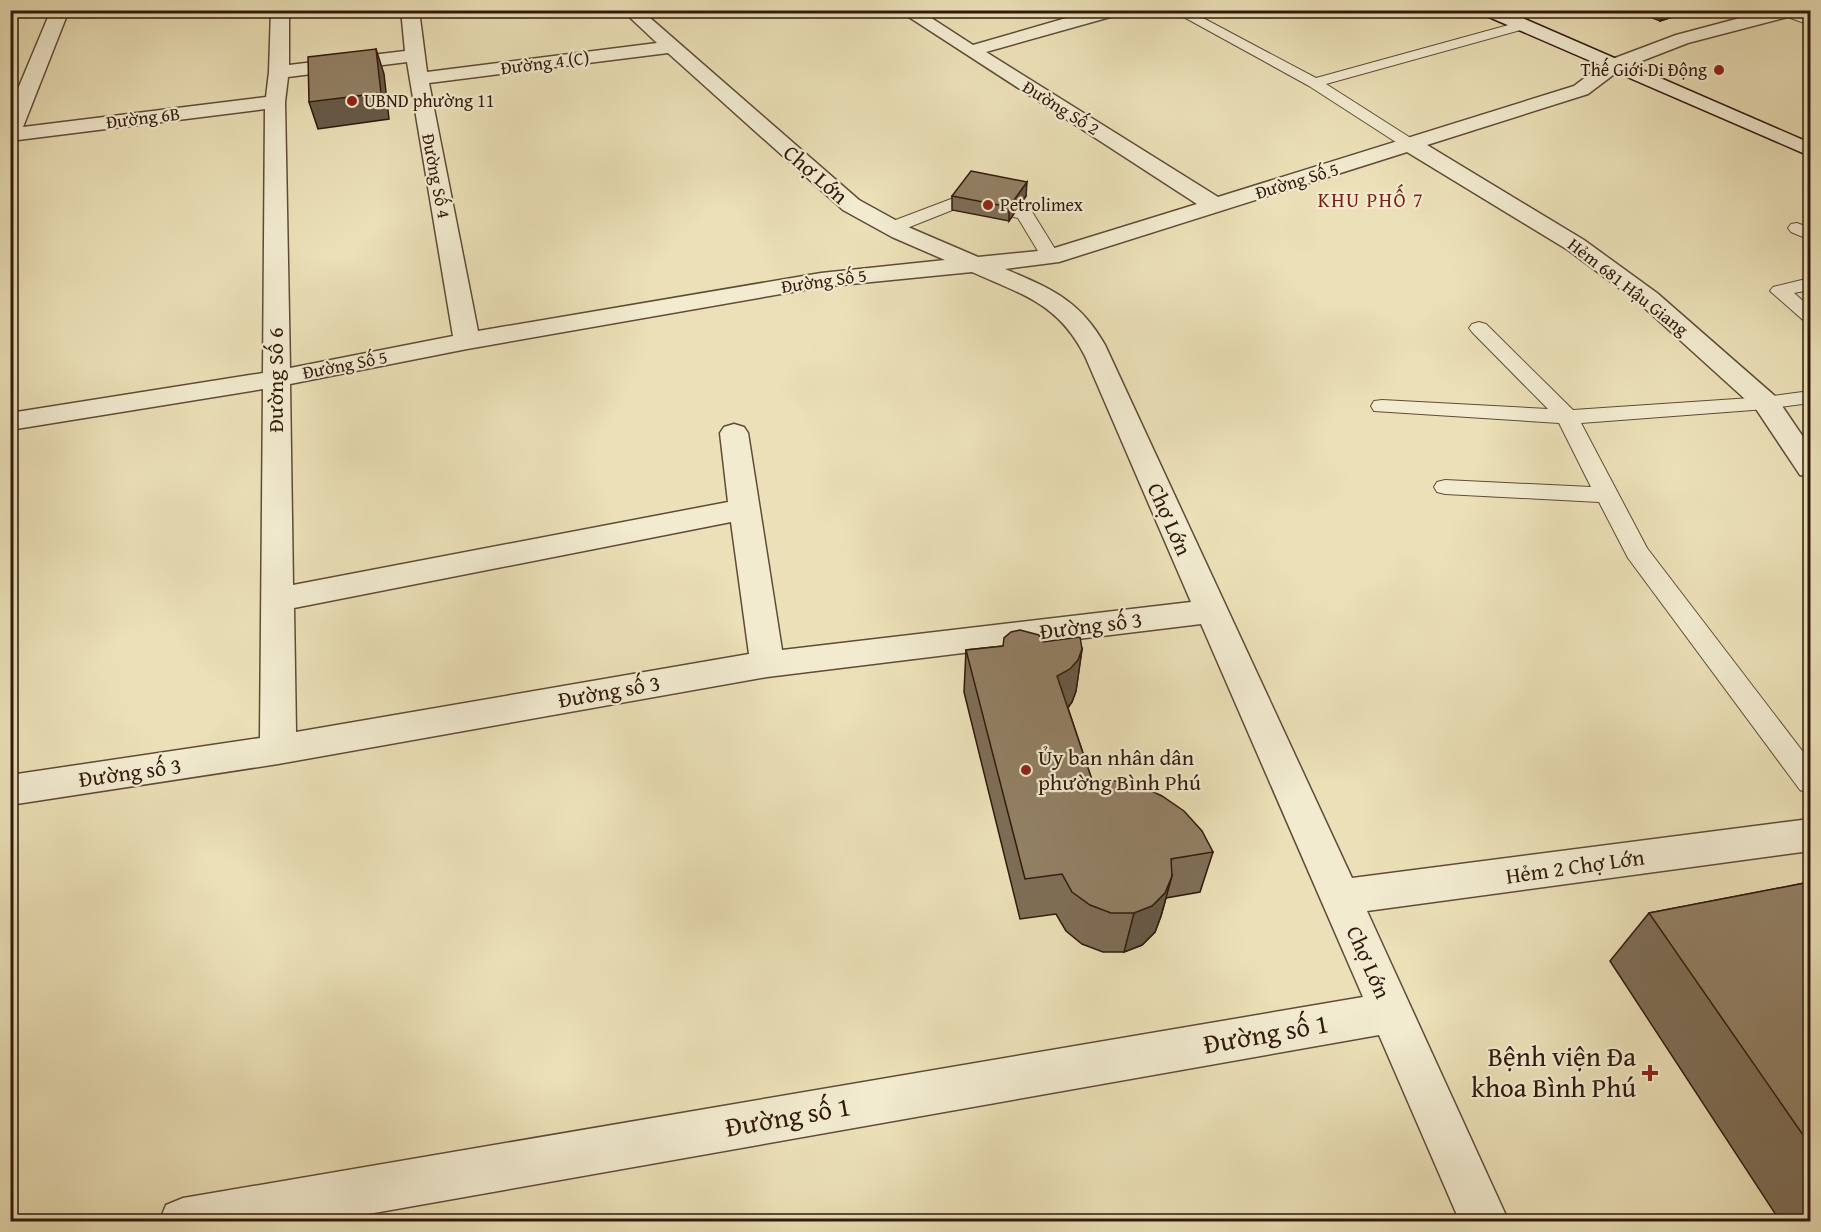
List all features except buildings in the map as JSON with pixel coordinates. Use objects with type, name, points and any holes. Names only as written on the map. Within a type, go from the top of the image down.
[{"type":"street","points":[[10,134],[60,10]]},
{"type":"street","name":"Đường Số 6","points":[[278,750],[275,102],[279,72],[280,10]]},
{"type":"street","name":"Đường Số 4","points":[[410,10],[418,79],[467,341]]},
{"type":"street","name":"Chợ Lớn","points":[[630,10],[850,205],[891,228],[1042,294],[1063,306],[1078,319],[1098,356],[1210,611],[1485,1221]]},
{"type":"street","name":"Đường Số 2","points":[[906,10],[1216,206]]},
{"type":"street","points":[[971,51],[1115,10]]},
{"type":"street","points":[[1488,10],[1810,150]]},
{"type":"street","name":"Đường Số 5","points":[[10,422],[275,379],[467,341],[821,280],[1051,257],[1581,90],[1614,65],[1682,39],[1790,11]]},
{"type":"street","name":"Đường 4 (C)","points":[[418,79],[672,47]]},
{"type":"street","points":[[279,72],[416,55]]},
{"type":"street","name":"Đường 6B","points":[[10,134],[275,102]]},
{"type":"street","name":"Hẻm 681 Hậu Giang","points":[[1411,145],[1576,245],[1648,298],[1766,404],[1810,468]]},
{"type":"street","points":[[734,433],[767,664]]},
{"type":"street","points":[[276,600],[744,509]]},
{"type":"street","name":"Đường số 3","points":[[10,790],[278,750],[767,664],[1210,611]]},
{"type":"street","name":"Hẻm 2 Chợ Lớn","points":[[1340,897],[1810,835]]},
{"type":"street","name":"Đường số 1","points":[[183,1221],[1392,1012]]},
{"type":"lane","points":[[1177,10],[1314,83],[1411,145]]},
{"type":"lane","points":[[1790,11],[1810,21]]},
{"type":"lane","points":[[1314,83],[1523,25]]},
{"type":"lane","points":[[891,228],[959,201]]},
{"type":"lane","points":[[1016,212],[1025,214],[1051,257]]},
{"type":"lane","points":[[1810,284],[1780,291],[1810,316]]},
{"type":"lane","points":[[1479,328],[1568,417],[1574,434],[1637,552],[1810,782]]},
{"type":"lane","points":[[1382,406],[1568,417],[1766,404],[1810,397]]},
{"type":"lane","points":[[1445,487],[1606,495]]},
{"type":"place","name":"Thế Giới Di Động","points":[[1719,70]]},
{"type":"place","name":"UBND phường 11","points":[[352,101]]},
{"type":"place","name":"Petrolimex","points":[[988,205]]},
{"type":"place","name":"Ủy ban nhân dân phường Bình Phú","points":[[1026,770]]},
{"type":"place","name":"Bệnh viện Đa khoa Bình Phú","points":[[1650,1073]]},
{"type":"district","name":"KHU PHỐ 7","points":[[1371,200]]}]
